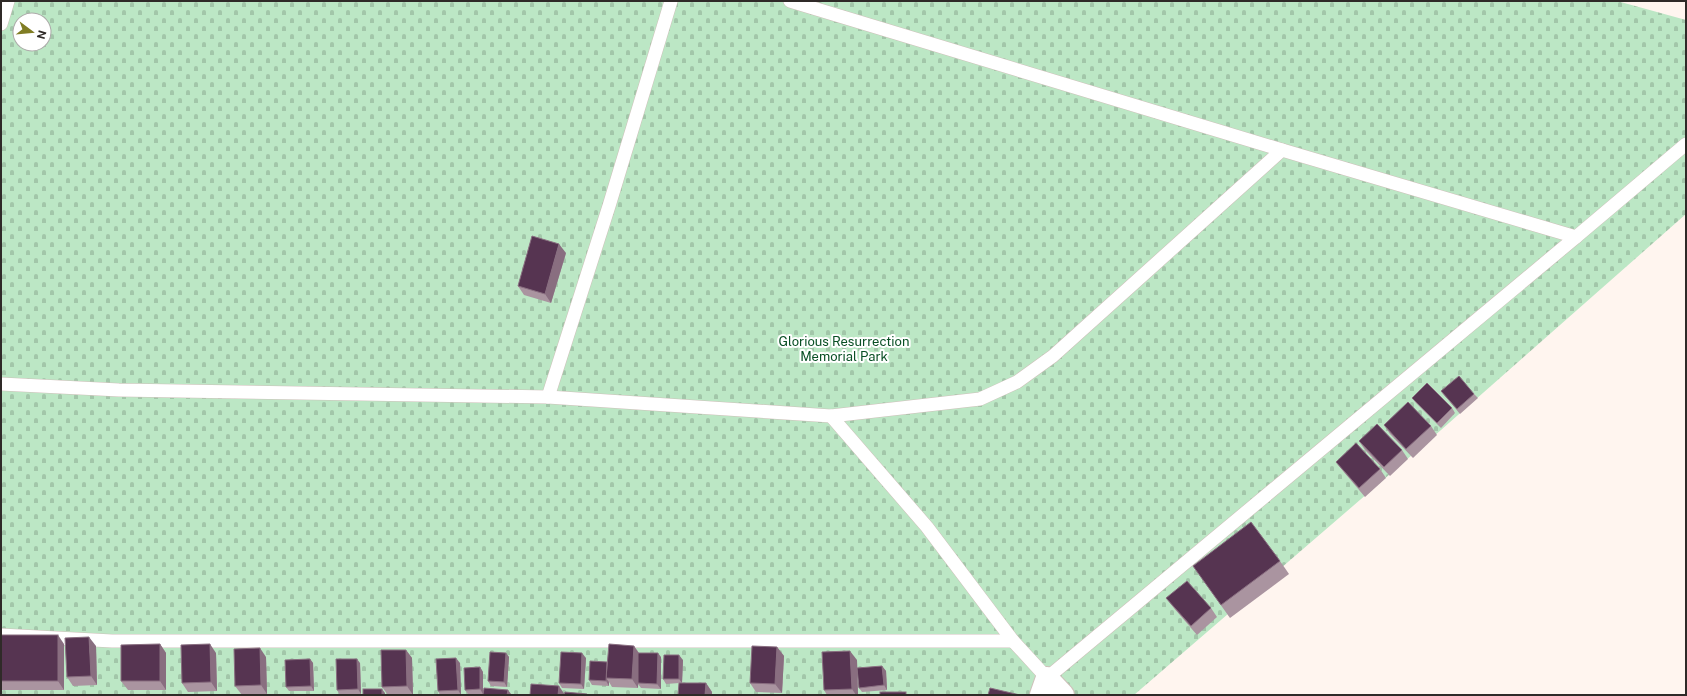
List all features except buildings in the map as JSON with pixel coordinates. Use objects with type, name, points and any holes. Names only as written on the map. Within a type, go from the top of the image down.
[{"type":"street","points":[[1044,687],[1063,695]]},
{"type":"lane","points":[[1,24],[8,1]]},
{"type":"lane","points":[[548,397],[670,1]]},
{"type":"lane","points":[[790,1],[1282,150],[1576,237]]},
{"type":"lane","points":[[831,416],[927,527],[1013,641],[1044,687],[1686,144]]},
{"type":"lane","points":[[1,384],[119,390],[548,397],[831,416],[980,399],[1017,382],[1053,356],[1282,150]]},
{"type":"lane","points":[[1,635],[112,641],[1013,641]]},
{"type":"green space","name":"Glorious Resurrection Memorial Park","points":[[1,1],[1617,1],[1686,20],[1686,214],[1441,430],[1134,695],[1,695]]}]
